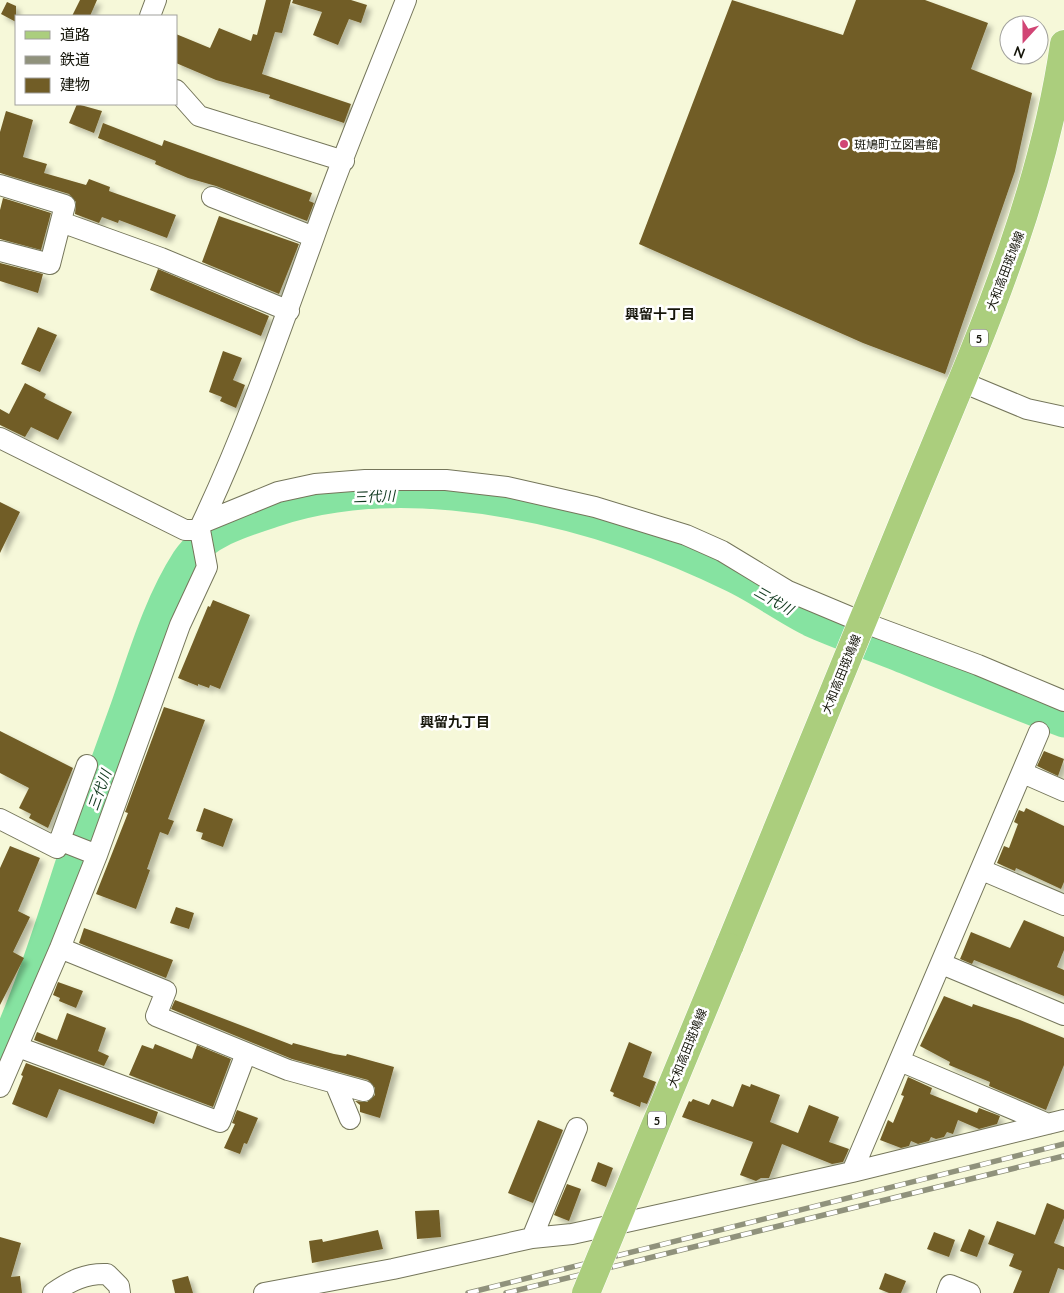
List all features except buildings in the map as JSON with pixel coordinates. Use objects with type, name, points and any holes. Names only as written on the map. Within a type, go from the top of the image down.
[{"type":"main road","name":"大和高田斑鳩線","points":[[586,1293],[962,382],[1017,240],[1047,137],[1064,44]]},
{"type":"street","points":[[150,15],[156,0]]},
{"type":"street","points":[[0,1087],[10,1055],[60,948],[92,853],[173,644],[208,567],[201,526],[229,466],[289,312],[314,237],[406,0]]},
{"type":"street","points":[[178,92],[199,116],[344,161]]},
{"type":"street","points":[[0,185],[65,205],[50,264],[0,250]]},
{"type":"street","points":[[212,196],[314,237]]},
{"type":"street","points":[[61,222],[162,258],[289,312]]},
{"type":"street","points":[[962,382],[1027,409],[1064,417]]},
{"type":"street","points":[[0,438],[186,530],[201,526],[269,496],[315,484],[365,480],[446,480],[507,486],[595,507],[686,535],[722,551],[788,591],[862,622],[978,665],[1064,701]]},
{"type":"street","points":[[852,1172],[1023,774],[1039,732]]},
{"type":"street","points":[[0,819],[56,848],[64,842],[87,765]]},
{"type":"street","points":[[1023,774],[1064,791]]},
{"type":"street","points":[[64,842],[92,853]]},
{"type":"street","points":[[982,870],[1064,905]]},
{"type":"street","points":[[60,948],[166,991],[156,1016],[288,1070],[364,1091]]},
{"type":"street","points":[[942,964],[1064,1015]]},
{"type":"street","points":[[10,1055],[220,1122],[246,1053]]},
{"type":"street","points":[[900,1061],[1056,1122]]},
{"type":"street","points":[[334,1083],[350,1119]]},
{"type":"street","points":[[264,1293],[393,1269],[532,1238],[572,1234],[852,1172],[1056,1122]]},
{"type":"street","points":[[532,1238],[577,1128]]},
{"type":"street","points":[[53,1293],[68,1282],[91,1274],[107,1274],[119,1286],[120,1293]]},
{"type":"street","points":[[947,1293],[950,1285],[970,1293]]},
{"type":"waterway","name":"三代川","points":[[0,1057],[32,978],[159,614],[177,577],[195,550],[215,535],[276,511],[331,498],[388,493],[448,495],[509,503],[569,516],[627,533],[682,554],[743,582],[810,621],[1064,722]]},
{"type":"railway","points":[[468,1293],[1064,1144]]},
{"type":"railway","points":[[506,1293],[1064,1156]]},
{"type":"place","name":"斑鳩町立図書館","points":[[844,144]]},
{"type":"district","name":"興留十丁目","points":[[660,313]]},
{"type":"district","name":"興留九丁目","points":[[455,721]]}]
